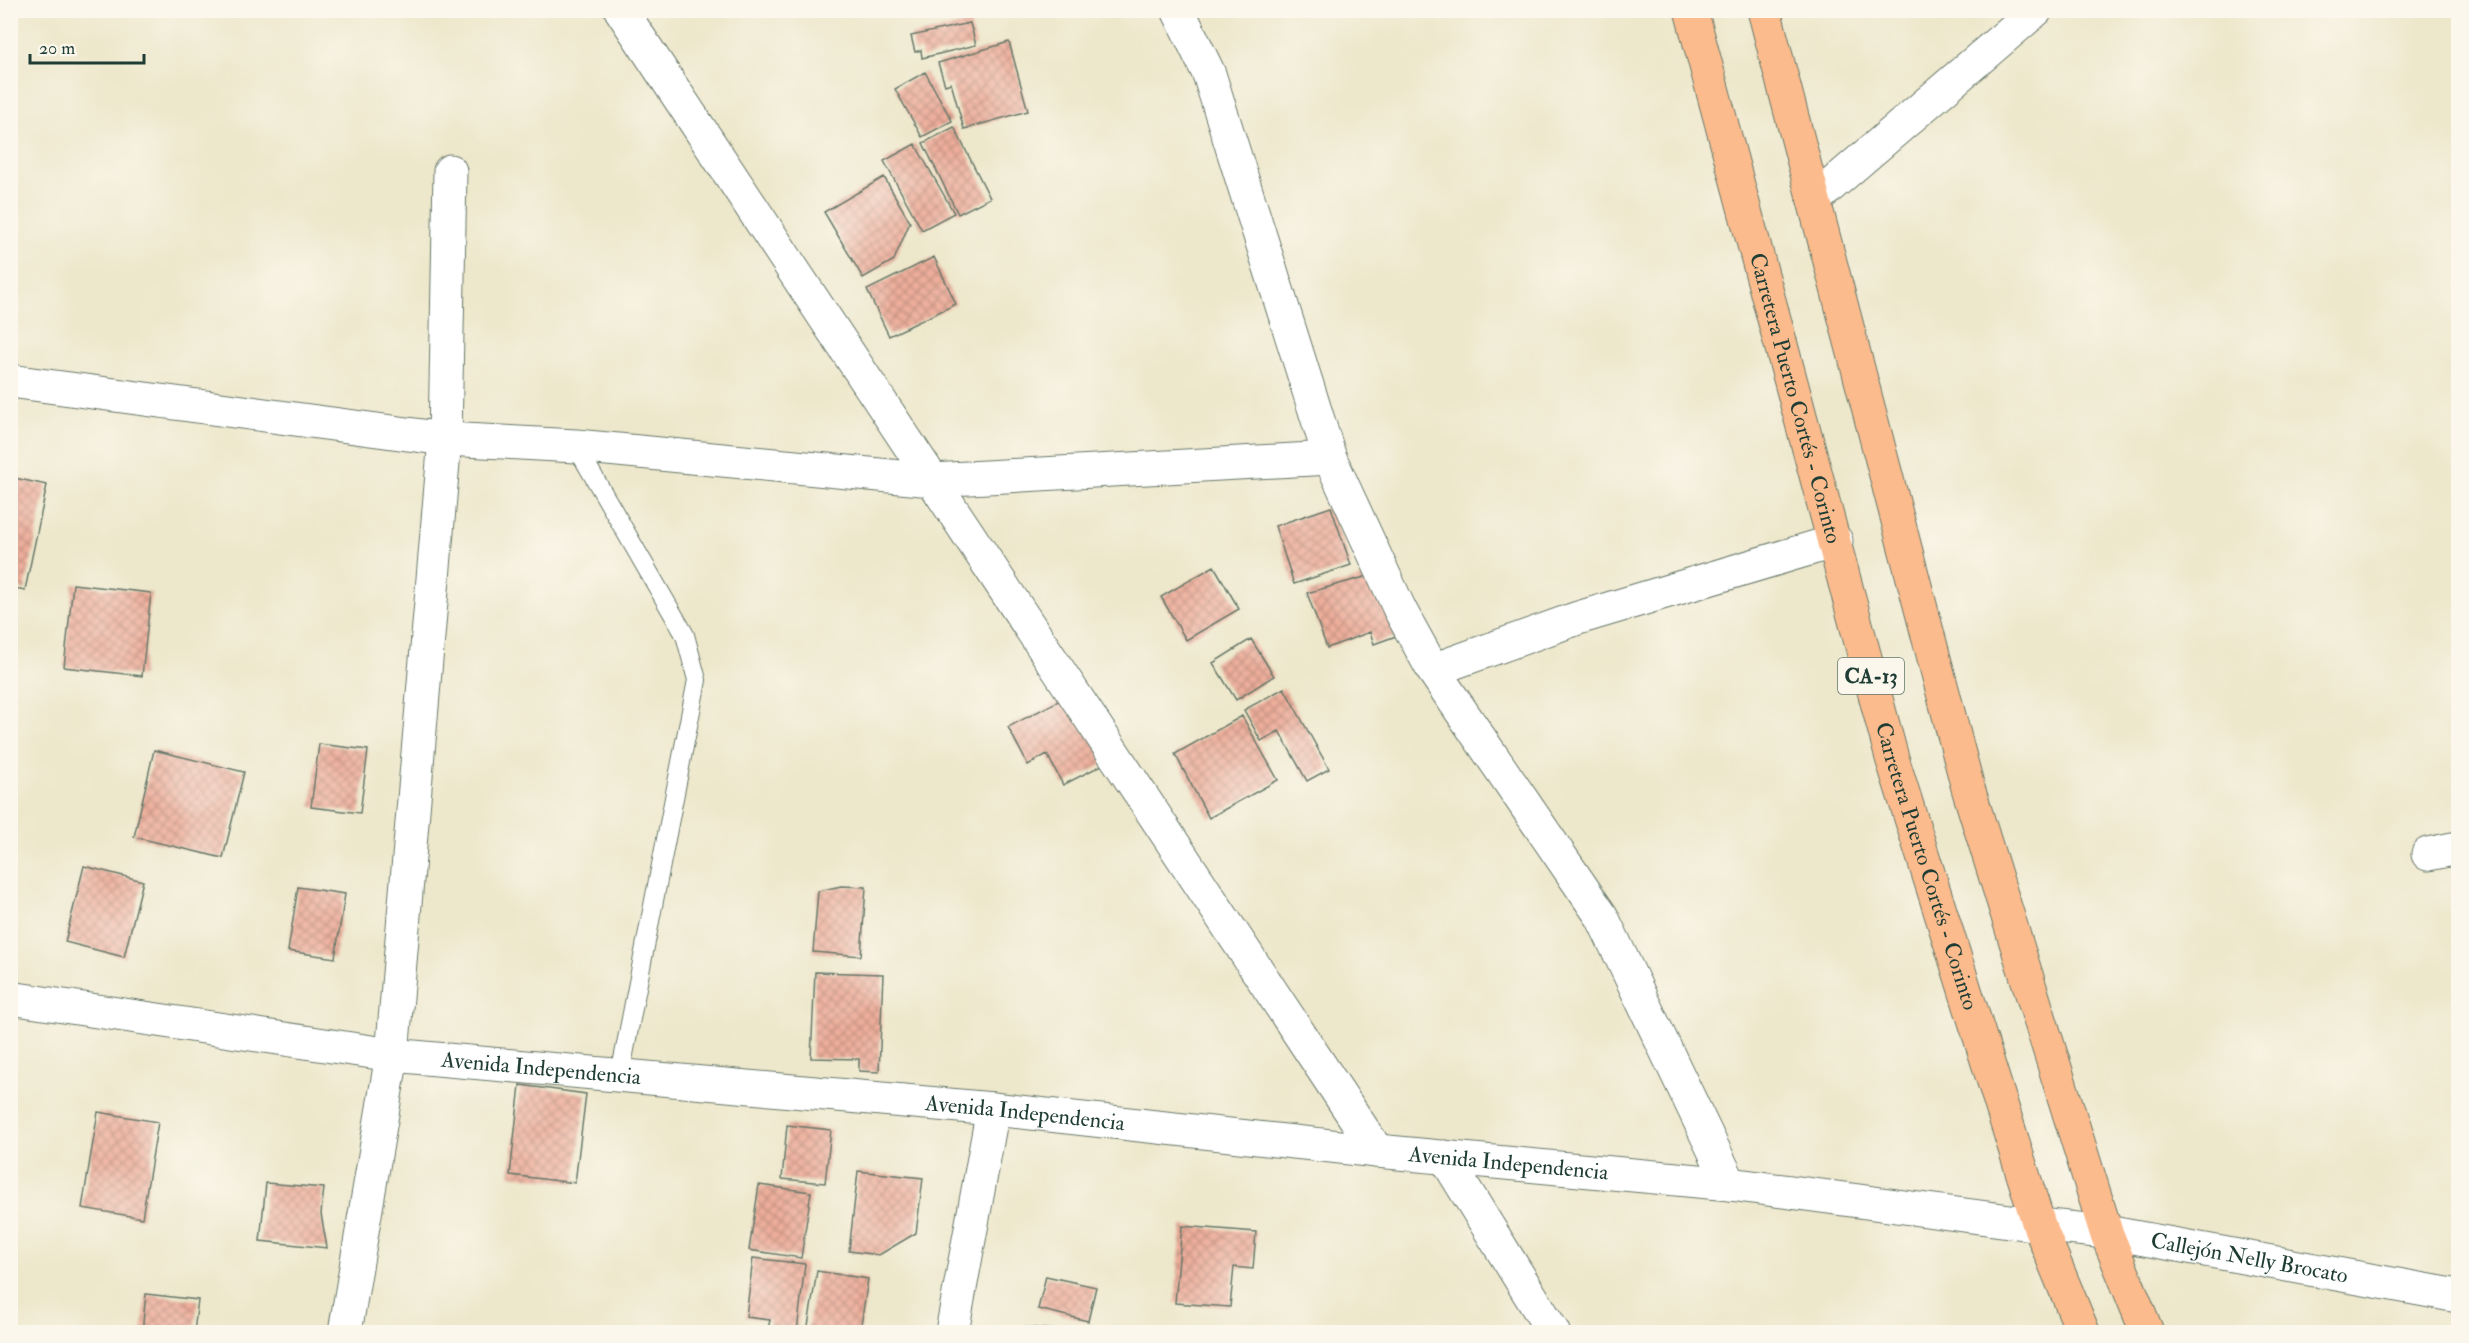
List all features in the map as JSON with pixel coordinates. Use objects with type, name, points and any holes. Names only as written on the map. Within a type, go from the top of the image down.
[{"type":"highway","name":"Carretera Puerto Cortés - Corinto","points":[[1690,10],[1836,541],[1892,758],[2039,1226],[2083,1332]]},
{"type":"highway","name":"CA-13","points":[[1764,10],[1968,788],[2106,1232],[2146,1332]]},
{"type":"street","points":[[621,10],[1377,1152]]},
{"type":"street","points":[[1178,10],[1209,74],[1330,458],[1400,610],[1433,670],[1602,917],[1730,1184]]},
{"type":"street","points":[[1814,200],[2037,10]]},
{"type":"street","points":[[345,1332],[392,1055],[446,439],[450,171]]},
{"type":"street","points":[[10,381],[446,439],[576,447],[932,480],[1330,458]]},
{"type":"street","points":[[1433,670],[1578,618],[1836,541]]},
{"type":"street","name":"Avenida Independencia","points":[[10,998],[392,1055],[993,1109],[1377,1152],[1730,1184],[2039,1226]]},
{"type":"street","points":[[952,1332],[993,1109]]},
{"type":"street","points":[[1445,1157],[1553,1332]]},
{"type":"street","name":"Callejón Nelly Brocato","points":[[2039,1226],[2106,1232],[2458,1296]]},
{"type":"lane","points":[[576,447],[685,635],[697,680],[620,1075]]},
{"type":"building","points":[[970,23],[976,45],[922,58],[921,50],[915,52],[911,36]]},
{"type":"building","points":[[1009,42],[1028,111],[964,129],[951,83],[945,85],[938,63]]},
{"type":"building","points":[[925,72],[952,121],[922,137],[895,89]]},
{"type":"building","points":[[954,127],[990,198],[958,214],[923,143]]},
{"type":"building","points":[[915,144],[954,213],[922,230],[884,161]]},
{"type":"building","points":[[884,177],[910,222],[894,260],[863,278],[824,212]]},
{"type":"building","points":[[934,257],[956,304],[889,336],[867,290]]},
{"type":"building","points":[[10,477],[47,485],[25,590],[10,587]]},
{"type":"building","points":[[1331,507],[1351,565],[1294,584],[1275,526]]},
{"type":"building","points":[[1214,566],[1239,609],[1186,640],[1161,597]]},
{"type":"building","points":[[1379,573],[1407,632],[1374,644],[1370,632],[1327,648],[1307,593]]},
{"type":"building","points":[[73,584],[151,593],[142,676],[64,667]]},
{"type":"building","points":[[1251,639],[1274,676],[1236,700],[1213,663]]},
{"type":"building","points":[[1284,688],[1329,769],[1307,781],[1279,731],[1261,741],[1244,710]]},
{"type":"building","points":[[1072,694],[1106,763],[1063,785],[1047,754],[1028,765],[1008,727]]},
{"type":"building","points":[[1242,716],[1278,780],[1209,818],[1175,754]]},
{"type":"building","points":[[319,744],[368,750],[360,813],[311,807]]},
{"type":"building","points":[[154,750],[244,772],[223,858],[134,837]]},
{"type":"building","points":[[84,866],[143,881],[124,957],[65,942]]},
{"type":"building","points":[[841,886],[866,887],[861,956],[813,952],[818,891]]},
{"type":"building","points":[[298,887],[345,894],[335,958],[288,951]]},
{"type":"building","points":[[815,972],[883,974],[879,1072],[859,1071],[859,1059],[811,1058]]},
{"type":"building","points":[[520,1085],[586,1094],[575,1183],[510,1175]]},
{"type":"building","points":[[98,1112],[158,1122],[142,1218],[82,1208]]},
{"type":"building","points":[[787,1125],[831,1130],[825,1183],[782,1179]]},
{"type":"building","points":[[858,1171],[923,1178],[916,1233],[879,1255],[849,1251]]},
{"type":"building","points":[[266,1183],[324,1188],[321,1214],[327,1248],[260,1241]]},
{"type":"building","points":[[759,1185],[811,1192],[801,1258],[749,1250]]},
{"type":"building","points":[[1182,1226],[1256,1232],[1253,1269],[1234,1267],[1230,1307],[1175,1303]]},
{"type":"building","points":[[753,1258],[805,1264],[797,1332],[768,1329],[770,1320],[746,1317]]},
{"type":"building","points":[[817,1271],[868,1279],[860,1332],[807,1332]]},
{"type":"building","points":[[1046,1276],[1096,1287],[1088,1321],[1038,1309]]},
{"type":"building","points":[[146,1294],[198,1300],[194,1332],[142,1332]]},
{"type":"building","points":[[1022,1327],[1066,1331],[1066,1332],[1022,1332]]},
{"type":"building","points":[[1082,1328],[1109,1330],[1108,1332],[1082,1332]]}]
